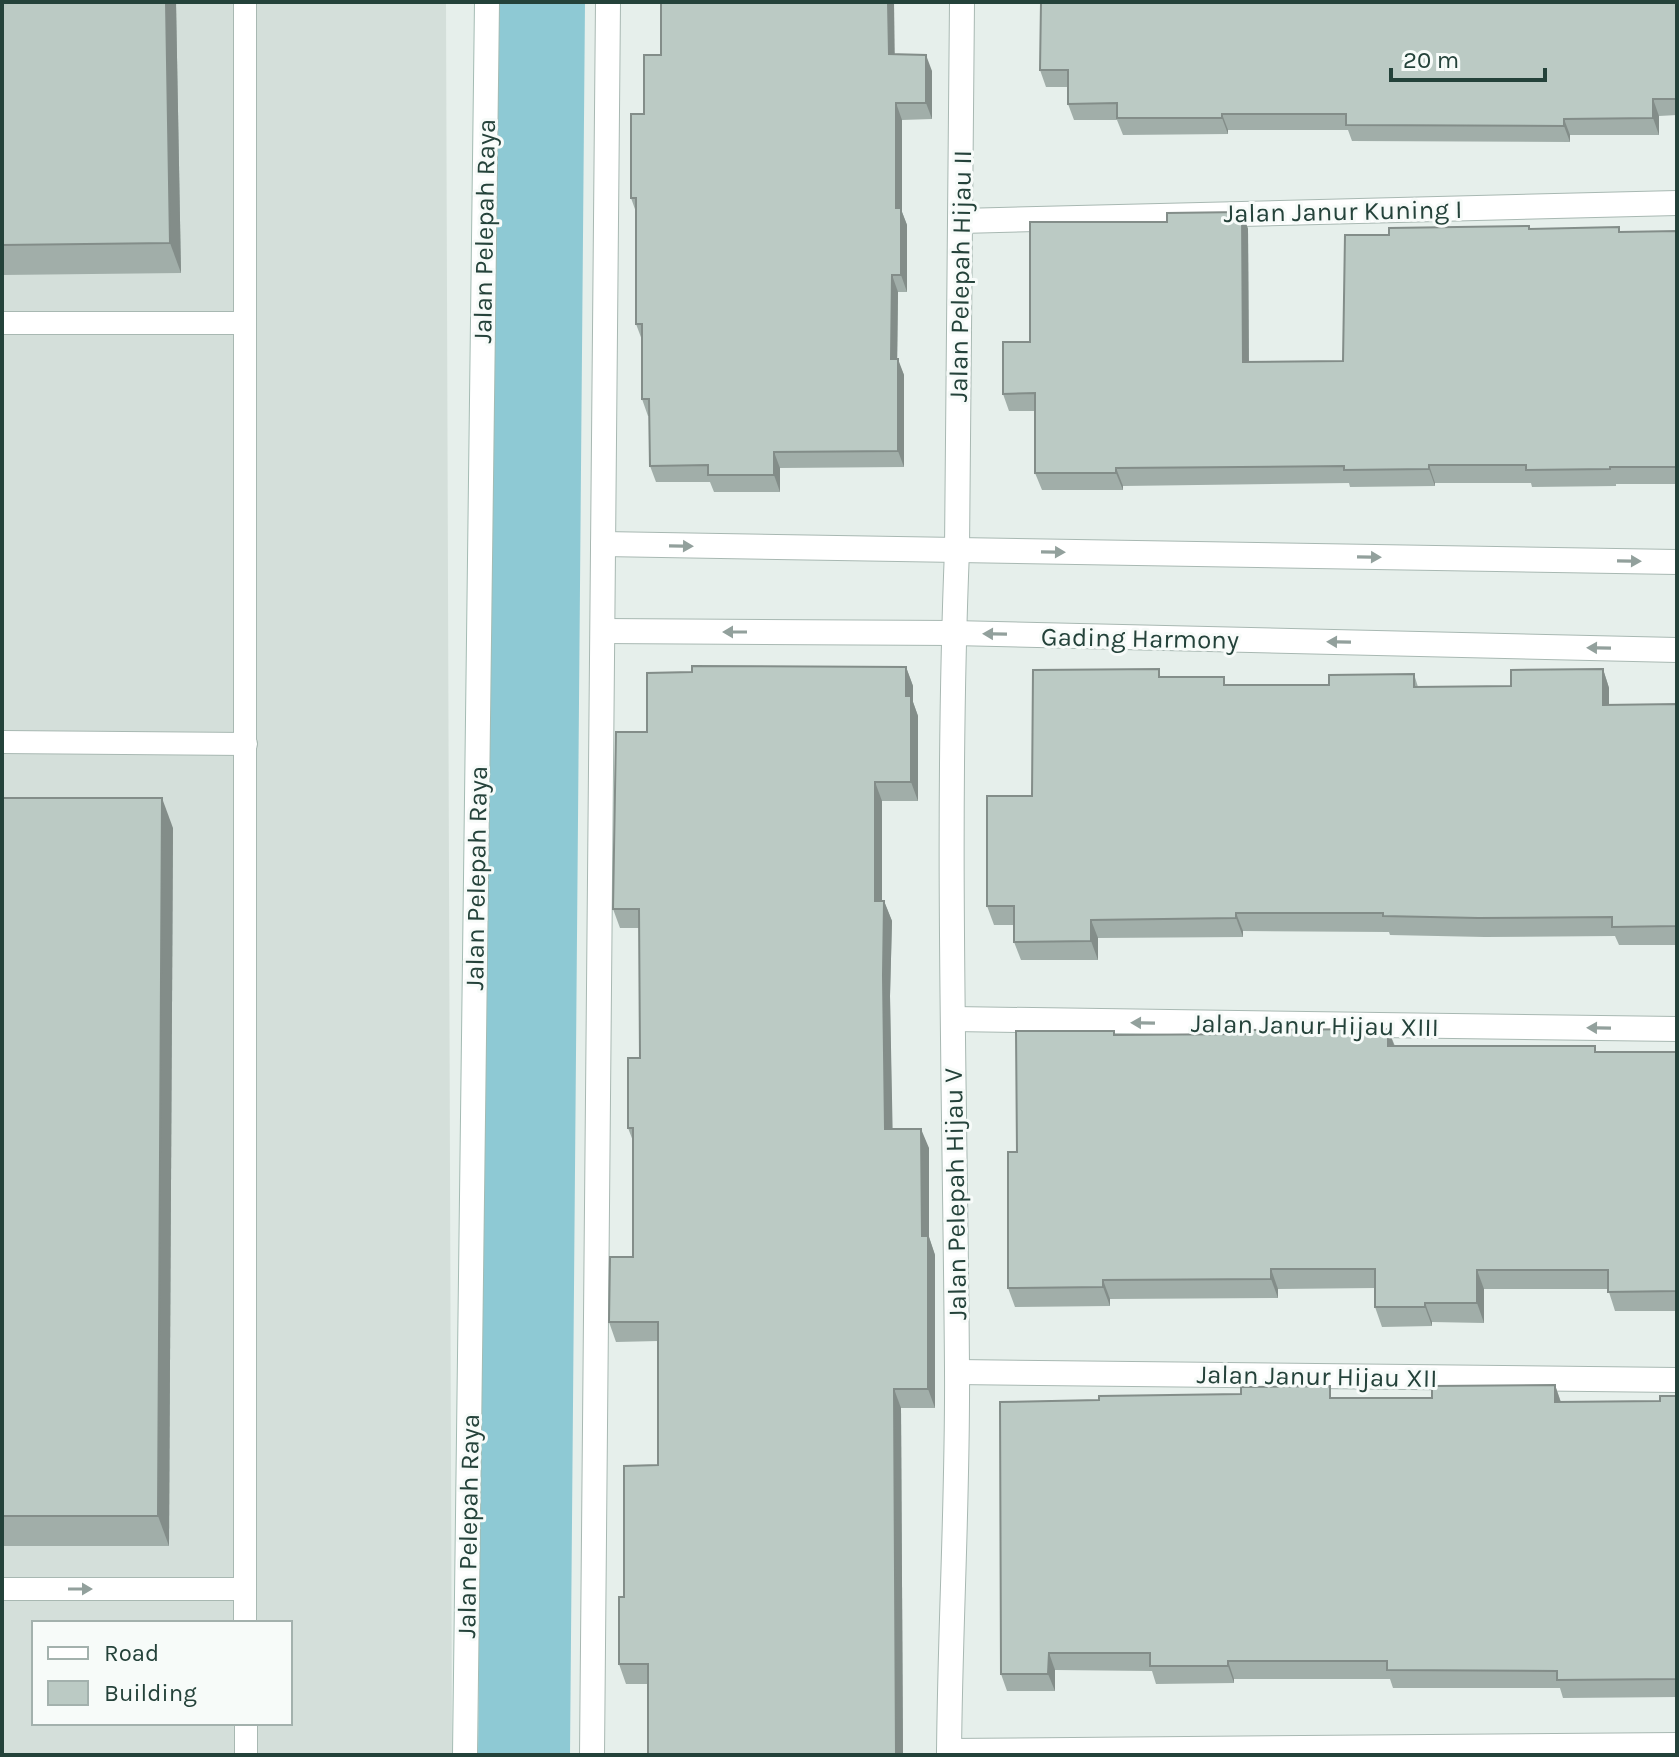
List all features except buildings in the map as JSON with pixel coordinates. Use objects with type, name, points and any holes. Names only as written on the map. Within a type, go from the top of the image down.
[{"type":"street","name":"Jalan Pelepah Raya","points":[[465,1755],[487,2]]},
{"type":"street","points":[[592,1755],[608,2]]},
{"type":"street","name":"Jalan Pelepah Hijau II","points":[[953,633],[957,550],[962,2]]},
{"type":"street","name":"Jalan Janur Kuning I","points":[[961,221],[1677,203]]},
{"type":"street","points":[[603,544],[1677,562]]},
{"type":"street","name":"Gading Harmony","points":[[603,631],[953,633],[1677,650]]},
{"type":"street","name":"Jalan Pelepah Hijau V","points":[[949,1753],[957,1372],[953,633]]},
{"type":"street","name":"Jalan Janur Hijau XIII","points":[[953,1019],[1677,1029]]},
{"type":"street","name":"Jalan Janur Hijau XII","points":[[957,1372],[1677,1380]]},
{"type":"street","points":[[949,1753],[1677,1745]]},
{"type":"lane","points":[[245,2],[245,1621]]},
{"type":"lane","points":[[2,323],[245,323]]},
{"type":"lane","points":[[2,742],[246,744]]},
{"type":"lane","points":[[2,1589],[245,1589]]},
{"type":"lane","points":[[246,1725],[246,1755]]},
{"type":"shaded area","points":[[2,2],[446,2],[452,1755],[2,1755]]},
{"type":"waterway","points":[[524,1755],[539,2]]}]
